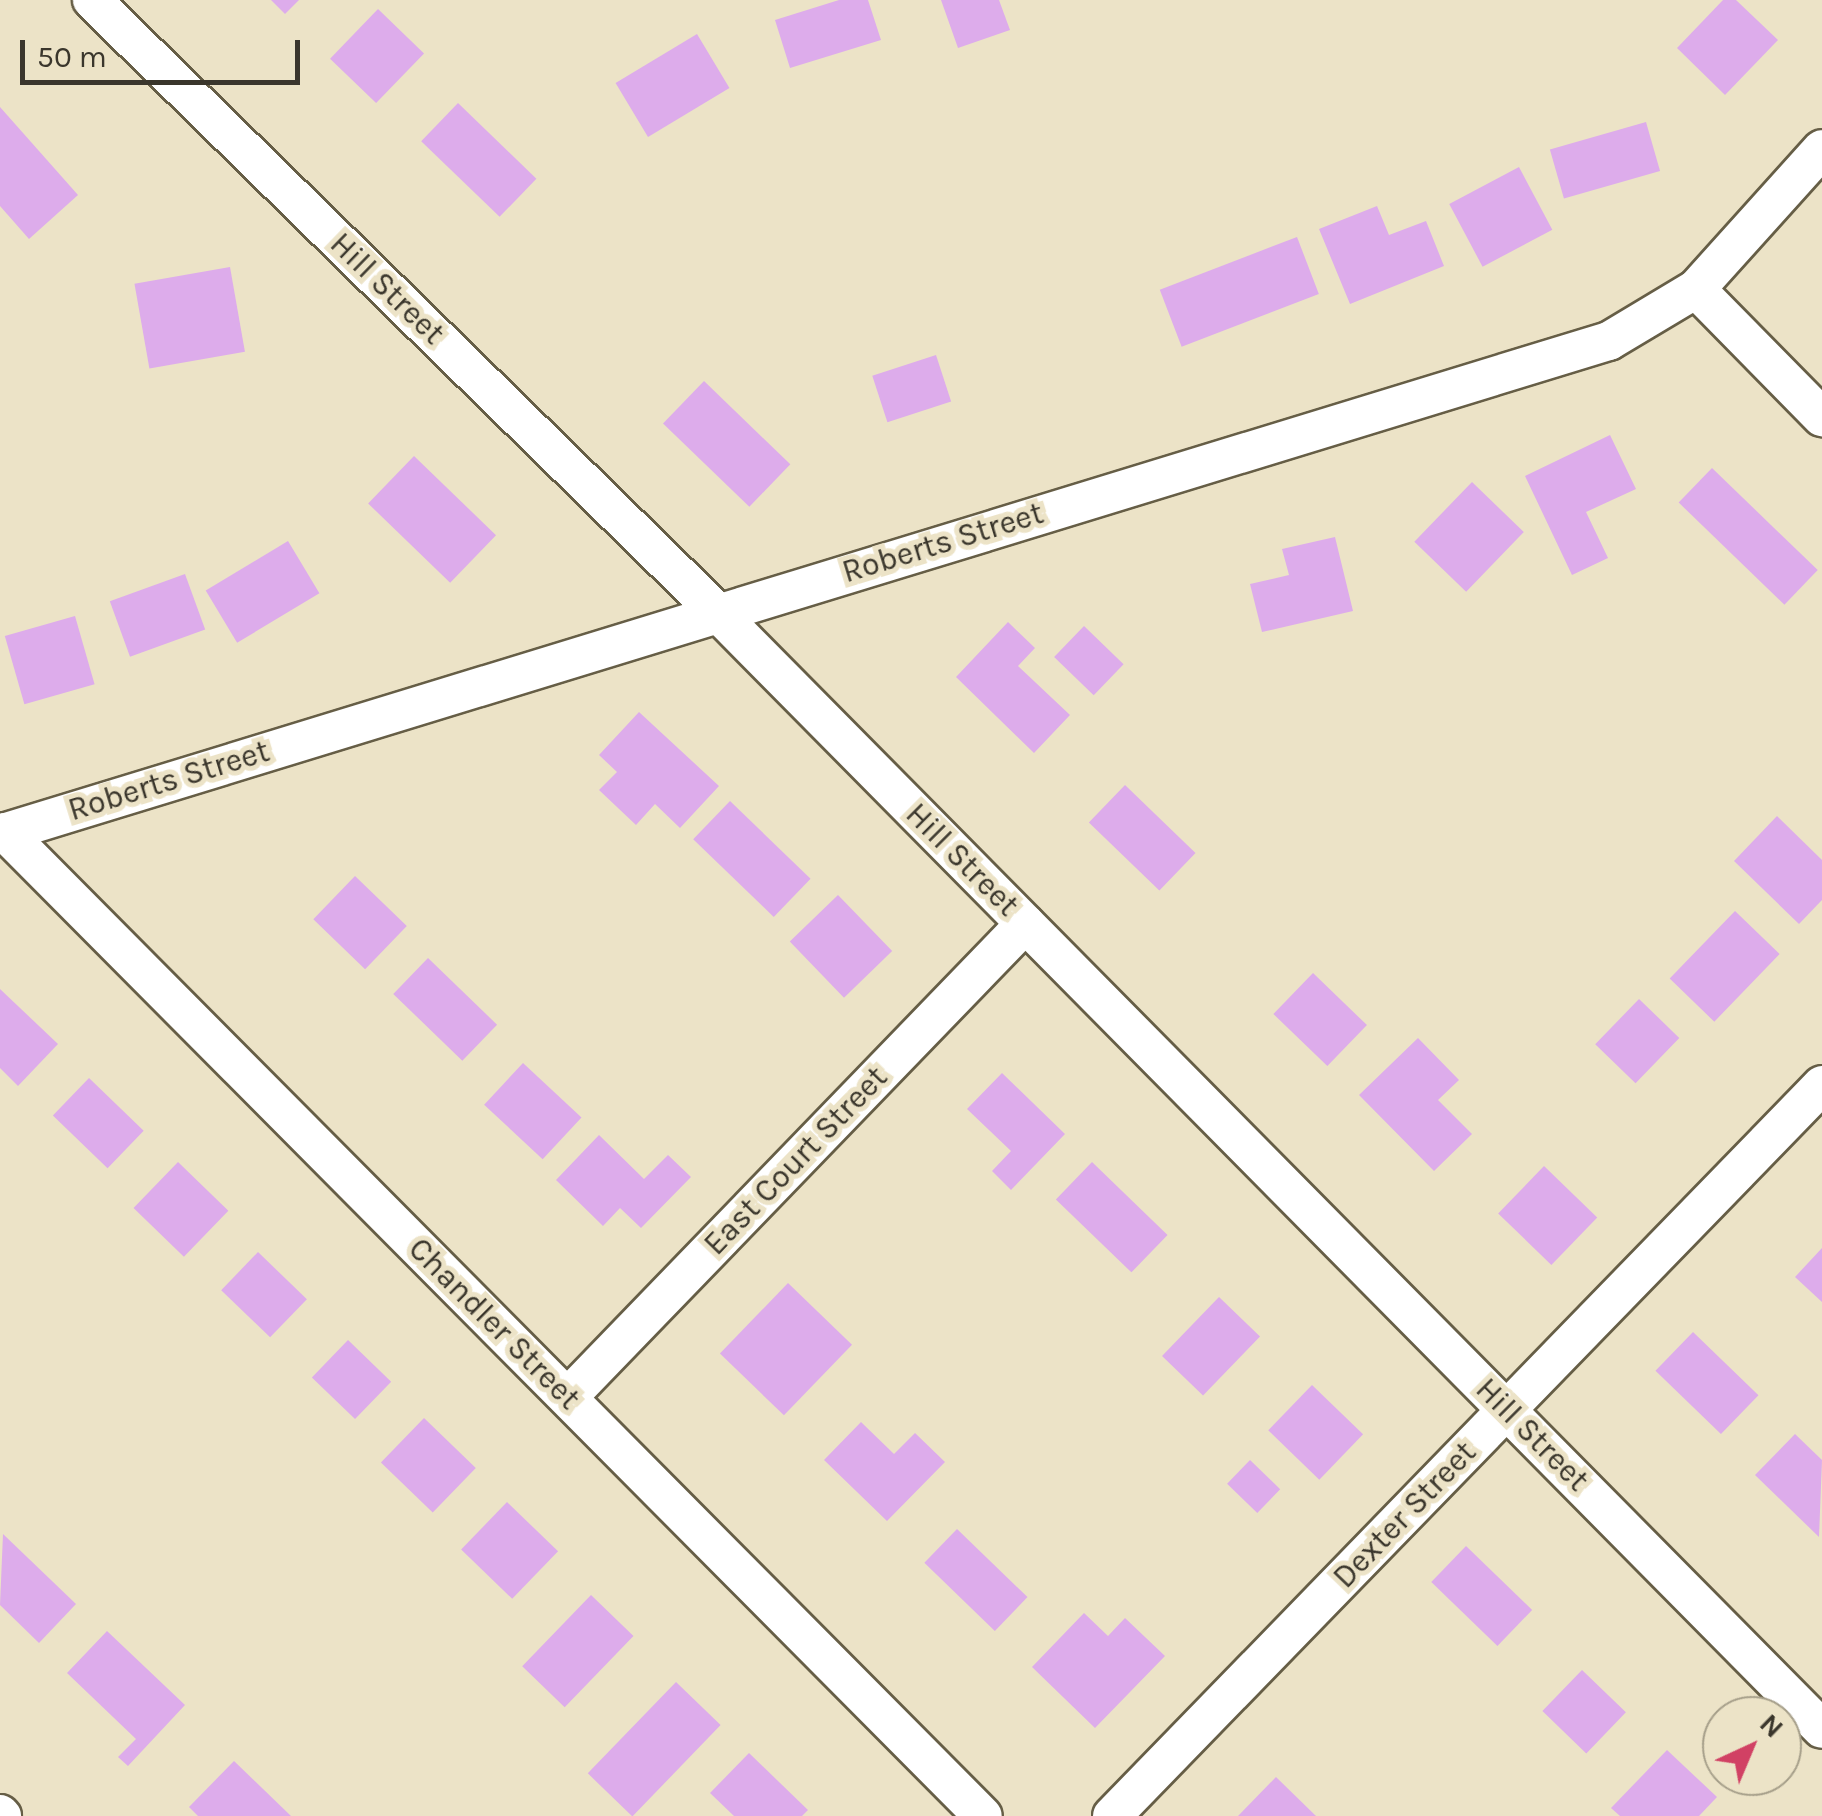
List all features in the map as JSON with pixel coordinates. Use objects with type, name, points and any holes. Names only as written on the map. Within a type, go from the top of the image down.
[{"type":"street","name":"Hill Street","points":[[92,0],[717,612],[1822,1729]]},
{"type":"street","name":"Roberts Street","points":[[2,833],[1609,341],[1651,322],[1696,289],[1822,149]]},
{"type":"street","points":[[1696,289],[1822,416]]},
{"type":"street","name":"Chandler Street","points":[[2,833],[983,1816]]},
{"type":"street","name":"East Court Street","points":[[568,1398],[1025,924]]},
{"type":"street","name":"Dexter Street","points":[[1112,1816],[1822,1085]]},
{"type":"building","points":[[271,0],[299,0],[285,14]]},
{"type":"building","points":[[839,0],[868,0],[881,40],[790,68],[775,20]]},
{"type":"building","points":[[941,0],[999,0],[1010,30],[958,48]]},
{"type":"building","points":[[1723,0],[1736,0],[1778,40],[1725,95],[1677,48]]},
{"type":"building","points":[[378,9],[424,53],[376,103],[330,59]]},
{"type":"building","points":[[697,34],[729,88],[648,137],[616,83]]},
{"type":"building","points":[[458,103],[536,179],[500,217],[421,141]]},
{"type":"building","points":[[0,107],[78,195],[29,239],[0,206]]},
{"type":"building","points":[[1646,122],[1660,171],[1564,199],[1550,150]]},
{"type":"building","points":[[1519,167],[1552,230],[1483,267],[1449,204]]},
{"type":"building","points":[[1377,206],[1389,235],[1426,221],[1444,266],[1350,304],[1319,229]]},
{"type":"building","points":[[1297,237],[1319,294],[1182,347],[1160,290]]},
{"type":"building","points":[[230,267],[245,352],[149,369],[134,284]]},
{"type":"building","points":[[936,355],[951,402],[887,422],[872,376]]},
{"type":"building","points":[[704,381],[790,464],[749,507],[663,423]]},
{"type":"building","points":[[1610,435],[1636,489],[1586,512],[1608,558],[1572,575],[1525,476]]},
{"type":"building","points":[[414,456],[496,535],[450,583],[368,503]]},
{"type":"building","points":[[1712,468],[1818,570],[1784,605],[1679,503]]},
{"type":"building","points":[[1472,482],[1524,532],[1466,592],[1414,542]]},
{"type":"building","points":[[1335,537],[1353,611],[1262,632],[1250,584],[1289,575],[1282,549]]},
{"type":"building","points":[[288,541],[319,593],[237,643],[206,590]]},
{"type":"building","points":[[185,574],[205,629],[130,657],[110,601]]},
{"type":"building","points":[[75,616],[95,684],[24,704],[5,636]]},
{"type":"building","points":[[1008,622],[1035,648],[1018,666],[1070,715],[1034,753],[956,677]]},
{"type":"building","points":[[1084,626],[1124,664],[1094,695],[1054,657]]},
{"type":"building","points":[[639,712],[719,786],[680,828],[655,804],[636,825],[599,790],[617,772],[599,755]]},
{"type":"building","points":[[1125,785],[1195,853],[1159,890],[1089,822]]},
{"type":"building","points":[[730,801],[811,879],[774,917],[693,839]]},
{"type":"building","points":[[1777,816],[1822,860],[1822,900],[1799,924],[1734,861]]},
{"type":"building","points":[[355,876],[407,926],[365,969],[313,919]]},
{"type":"building","points":[[838,895],[892,951],[844,998],[790,942]]},
{"type":"building","points":[[1735,911],[1780,954],[1714,1022],[1670,979]]},
{"type":"building","points":[[428,958],[497,1025],[462,1061],[393,994]]},
{"type":"building","points":[[1313,973],[1367,1025],[1327,1066],[1273,1014]]},
{"type":"building","points":[[0,989],[58,1044],[18,1086],[0,1068]]},
{"type":"building","points":[[1639,999],[1679,1038],[1636,1083],[1595,1044]]},
{"type":"building","points":[[1418,1038],[1459,1080],[1438,1100],[1472,1134],[1434,1171],[1359,1095]]},
{"type":"building","points":[[523,1063],[582,1118],[543,1159],[484,1105]]},
{"type":"building","points":[[1002,1073],[1065,1134],[1011,1190],[992,1171],[1011,1151],[967,1109]]},
{"type":"building","points":[[89,1078],[144,1131],[108,1168],[53,1115]]},
{"type":"building","points":[[599,1135],[644,1179],[668,1155],[691,1177],[641,1228],[620,1208],[603,1226],[556,1180]]},
{"type":"building","points":[[178,1162],[228,1211],[184,1257],[134,1208]]},
{"type":"building","points":[[1092,1162],[1168,1235],[1131,1272],[1056,1199]]},
{"type":"building","points":[[1544,1166],[1597,1217],[1551,1265],[1498,1213]]},
{"type":"building","points":[[1822,1248],[1822,1302],[1795,1277]]},
{"type":"building","points":[[258,1252],[307,1299],[270,1337],[221,1290]]},
{"type":"building","points":[[788,1283],[852,1345],[784,1415],[720,1353]]},
{"type":"building","points":[[1219,1297],[1260,1337],[1203,1396],[1162,1356]]},
{"type":"building","points":[[1693,1332],[1758,1395],[1721,1434],[1655,1371]]},
{"type":"building","points":[[348,1340],[391,1382],[355,1419],[312,1377]]},
{"type":"building","points":[[1312,1385],[1363,1434],[1319,1480],[1268,1430]]},
{"type":"building","points":[[424,1418],[476,1468],[433,1513],[381,1463]]},
{"type":"building","points":[[861,1422],[894,1454],[915,1433],[945,1462],[887,1521],[824,1460]]},
{"type":"building","points":[[1795,1434],[1822,1460],[1819,1537],[1755,1475]]},
{"type":"building","points":[[1250,1460],[1280,1489],[1257,1513],[1227,1484]]},
{"type":"building","points":[[507,1502],[558,1551],[512,1599],[461,1549]]},
{"type":"building","points":[[957,1529],[1027,1597],[995,1631],[924,1563]]},
{"type":"building","points":[[3,1534],[76,1604],[39,1643],[0,1605]]},
{"type":"building","points":[[1466,1546],[1532,1610],[1497,1646],[1431,1582]]},
{"type":"building","points":[[591,1595],[633,1636],[565,1707],[522,1666]]},
{"type":"building","points":[[1084,1613],[1108,1636],[1125,1618],[1165,1656],[1095,1728],[1032,1667]]},
{"type":"building","points":[[107,1631],[185,1705],[128,1766],[118,1757],[136,1739],[67,1673]]},
{"type":"building","points":[[1582,1670],[1626,1712],[1586,1753],[1542,1711]]},
{"type":"building","points":[[676,1682],[721,1725],[633,1816],[588,1773]]},
{"type":"building","points":[[1667,1750],[1702,1783],[1702,1796],[1717,1797],[1699,1816],[1620,1816],[1611,1808]]},
{"type":"building","points":[[749,1753],[808,1810],[802,1816],[734,1816],[710,1793]]},
{"type":"building","points":[[234,1761],[291,1816],[198,1816],[189,1807]]},
{"type":"building","points":[[1276,1777],[1316,1816],[1238,1816]]}]
